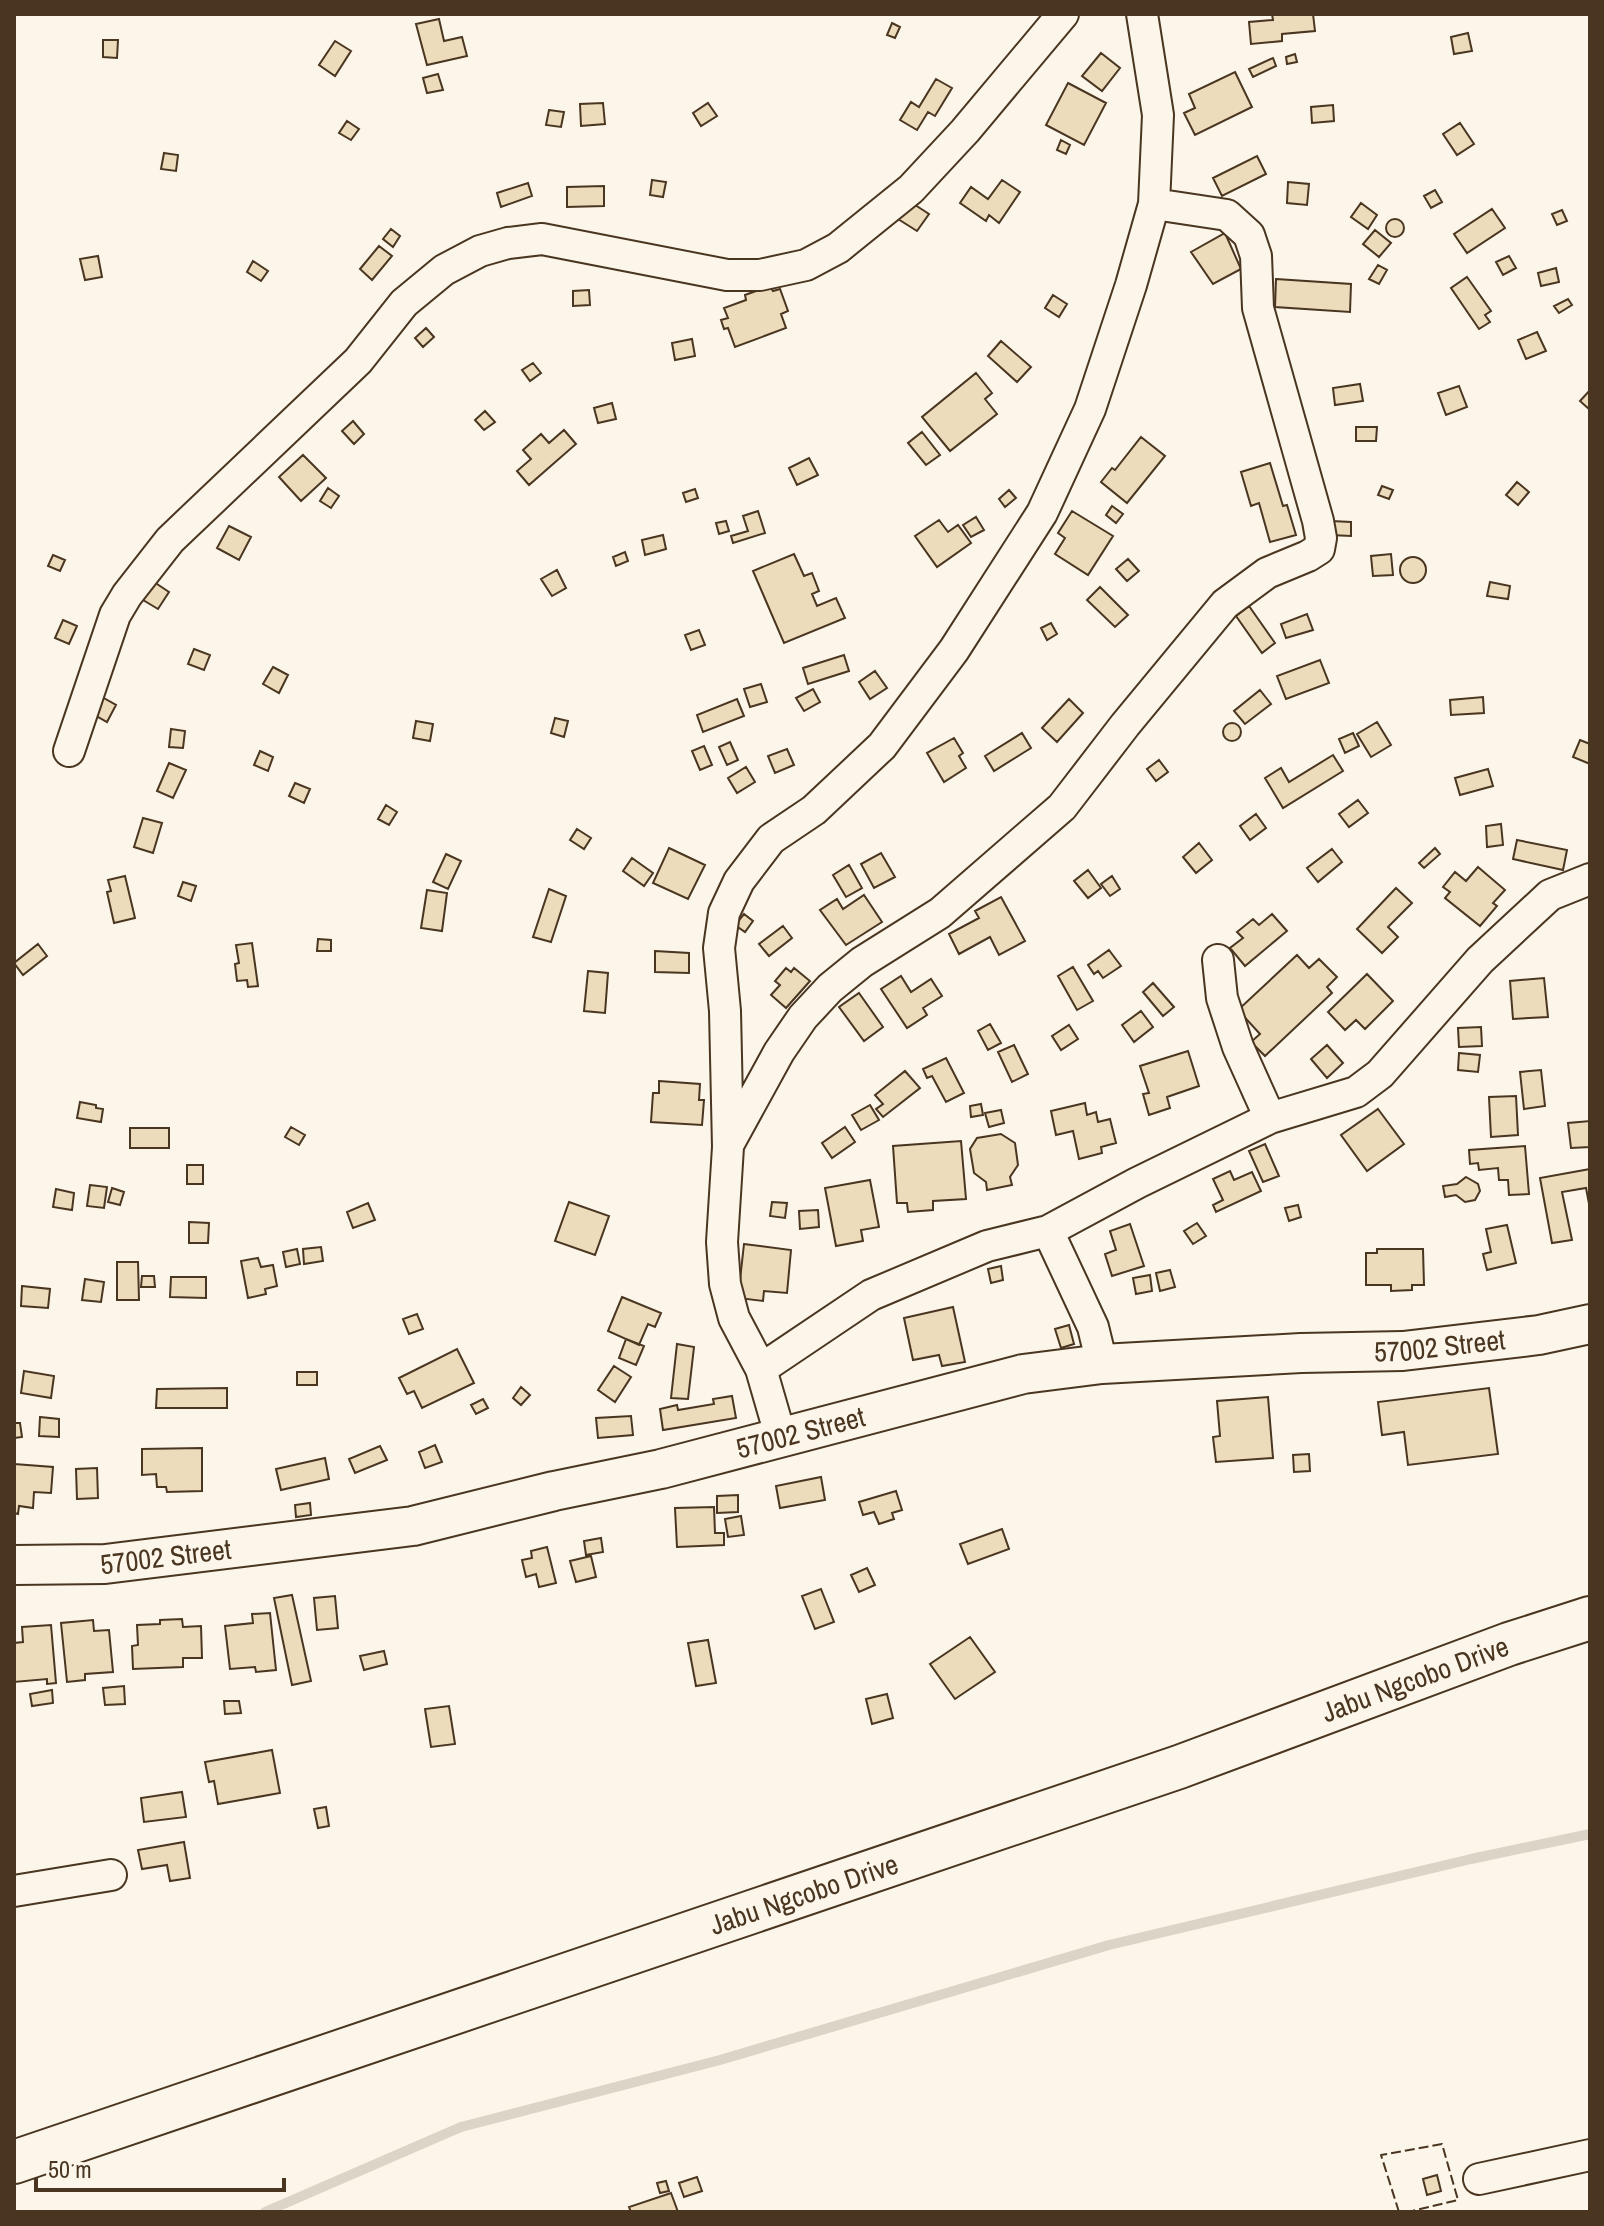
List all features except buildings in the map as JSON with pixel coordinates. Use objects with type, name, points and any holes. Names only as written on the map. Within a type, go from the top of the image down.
[{"type":"main road","name":"Jabu Ngcobo Drive","points":[[14,2162],[1179,1767],[1590,1618]]},
{"type":"street","points":[[69,751],[115,615],[127,595],[170,540],[358,361],[404,303],[444,270],[480,251],[508,243],[542,239],[727,275],[760,275],[806,265],[838,248],[911,189],[965,131],[1063,14]]},
{"type":"street","points":[[781,1438],[761,1369],[734,1318],[725,1284],[722,1242],[728,1147],[725,1011],[719,948],[724,913],[739,881],[771,839],[814,810],[882,746],[954,650],[1042,513],[1090,409],[1154,204],[1158,115],[1142,14]]},
{"type":"street","points":[[728,1147],[779,1052],[803,1017],[830,988],[862,962],[940,913],[1062,807],[1225,604],[1267,573],[1319,549],[1318,521],[1258,308],[1254,245],[1249,235],[1227,215],[1154,204]]},
{"type":"street","points":[[761,1369],[871,1295],[987,1246],[1048,1231],[1137,1183],[1270,1118],[1356,1092],[1380,1074],[1480,960],[1550,895],[1590,879]]},
{"type":"street","points":[[1218,960],[1222,998],[1234,1035],[1270,1118]]},
{"type":"street","points":[[1048,1231],[1093,1327],[1102,1364]]},
{"type":"street","name":"57002 Street","points":[[14,1565],[105,1564],[413,1526],[554,1491],[661,1469],[937,1394],[1023,1374],[1102,1364],[1301,1353],[1403,1351],[1539,1335],[1590,1324]]},
{"type":"street","points":[[14,1891],[111,1875]]},
{"type":"street","points":[[1479,2179],[1590,2155]]},
{"type":"waterway","points":[[265,2212],[461,2127],[720,2060],[1109,1945],[1590,1834]]},
{"type":"fence","points":[[1399,2212],[1381,2155],[1442,2144],[1458,2200],[1408,2212]]}]
